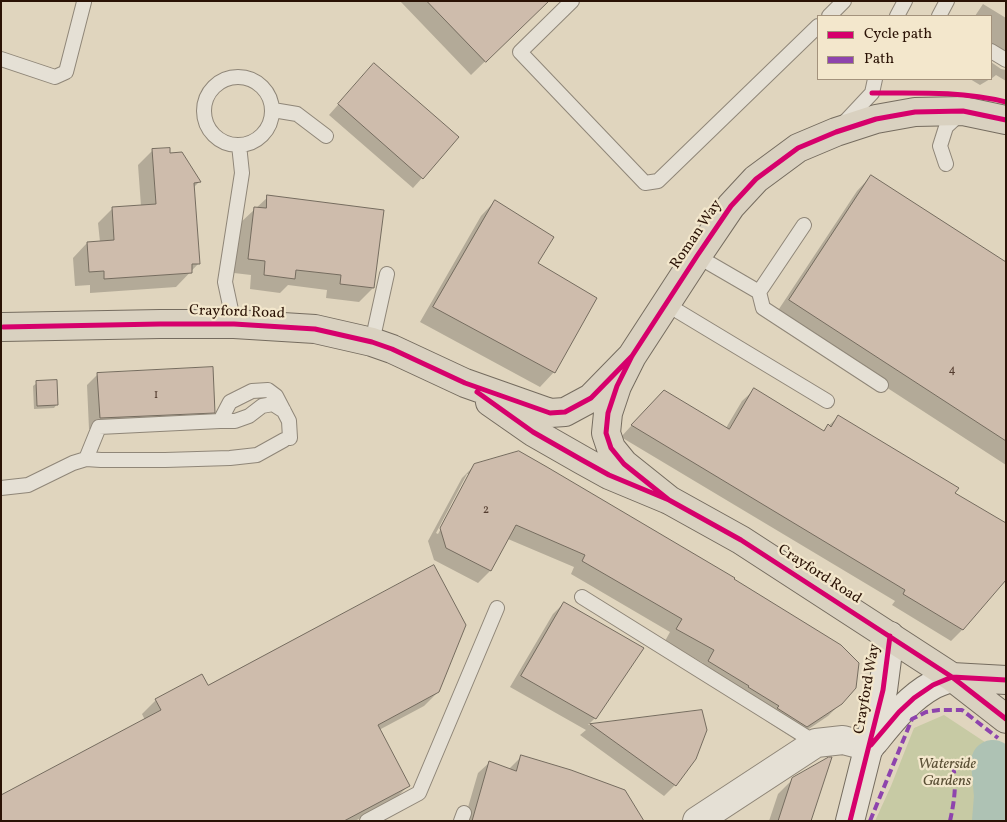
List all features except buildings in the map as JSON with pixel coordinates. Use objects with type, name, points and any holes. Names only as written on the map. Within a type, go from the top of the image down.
[{"type":"main road","name":"Roman Way","points":[[606,433],[608,413],[617,386],[632,356],[731,206],[756,179],[798,148],[836,132],[876,119],[915,112],[963,111],[1006,120]]},
{"type":"main road","name":"Crayford Road","points":[[2,331],[160,324],[234,324],[315,329],[372,342],[392,349],[465,383],[550,413],[565,412]]},
{"type":"main road","name":"Roman Way","points":[[565,412],[591,398],[632,356]]},
{"type":"main road","name":"Crayford Road","points":[[465,383],[532,432],[609,475],[669,500],[742,540],[952,677],[1006,719]]},
{"type":"main road","name":"Crayford Road","points":[[606,433],[611,448],[624,464],[669,500]]},
{"type":"main road","name":"Crayford Way","points":[[850,821],[883,690],[890,636]]},
{"type":"main road","name":"Crayford Way","points":[[870,747],[899,712],[914,698],[933,685],[952,677]]},
{"type":"main road","points":[[952,677],[1006,680]]},
{"type":"main road","points":[[697,821],[816,743],[843,740],[870,747]]},
{"type":"lane","points":[[572,1],[520,52],[645,183],[658,181],[817,27]]},
{"type":"lane","points":[[830,15],[844,1]]},
{"type":"lane","points":[[898,15],[905,1]]},
{"type":"lane","points":[[940,15],[947,1]]},
{"type":"lane","points":[[1,59],[55,77],[66,72],[84,2]]},
{"type":"lane","points":[[992,52],[1006,60]]},
{"type":"lane","points":[[237,76],[258,82],[271,99],[273,110],[267,130],[250,143],[239,145],[228,144],[218,139],[205,122],[203,112],[205,101],[217,83],[237,76]]},
{"type":"lane","points":[[836,132],[872,93],[875,80]]},
{"type":"lane","points":[[273,110],[297,114],[326,136]]},
{"type":"lane","points":[[946,164],[940,146],[946,127],[963,111]]},
{"type":"lane","points":[[234,324],[225,282],[242,173],[239,145]]},
{"type":"lane","points":[[759,292],[804,225]]},
{"type":"lane","points":[[697,256],[759,292],[763,308],[881,385]]},
{"type":"lane","points":[[372,342],[387,274]]},
{"type":"lane","points":[[666,304],[827,401]]},
{"type":"lane","points":[[1,488],[28,486],[73,462],[86,460],[230,458],[257,455],[287,439],[289,421],[276,396],[268,390],[252,391],[230,402],[220,421]]},
{"type":"lane","points":[[86,460],[98,427],[235,421],[249,416],[262,406],[273,404],[284,412]]},
{"type":"lane","points":[[582,597],[816,743]]},
{"type":"lane","points":[[367,821],[419,793],[497,608]]},
{"type":"green space","name":"Waterside Gardens","points":[[944,715],[1006,756],[1006,821],[875,821],[914,728]]},
{"type":"waterway","points":[[993,762],[996,796],[994,821]]},
{"type":"marked path","points":[[870,821],[912,719],[926,712],[962,710],[998,738]]},
{"type":"marked path","points":[[950,821],[955,780],[953,766]]},
{"type":"cycle path","points":[[872,93],[956,94],[1006,102]]},
{"type":"cycle path","points":[[669,500],[624,464],[611,448],[606,433],[608,413],[617,386],[632,356],[731,206],[756,179],[798,148],[836,132],[876,119],[915,112],[963,111],[1006,120]]},
{"type":"cycle path","points":[[3,327],[234,324],[315,329],[372,342],[392,349],[465,383],[550,413],[565,412],[591,398],[632,356]]},
{"type":"cycle path","points":[[477,392],[533,432],[582,460],[609,475],[669,500],[741,540],[952,677],[1006,719]]},
{"type":"cycle path","points":[[850,821],[883,690],[890,636]]},
{"type":"cycle path","points":[[871,745],[899,712],[914,698],[933,685],[952,677],[1006,680]]}]
